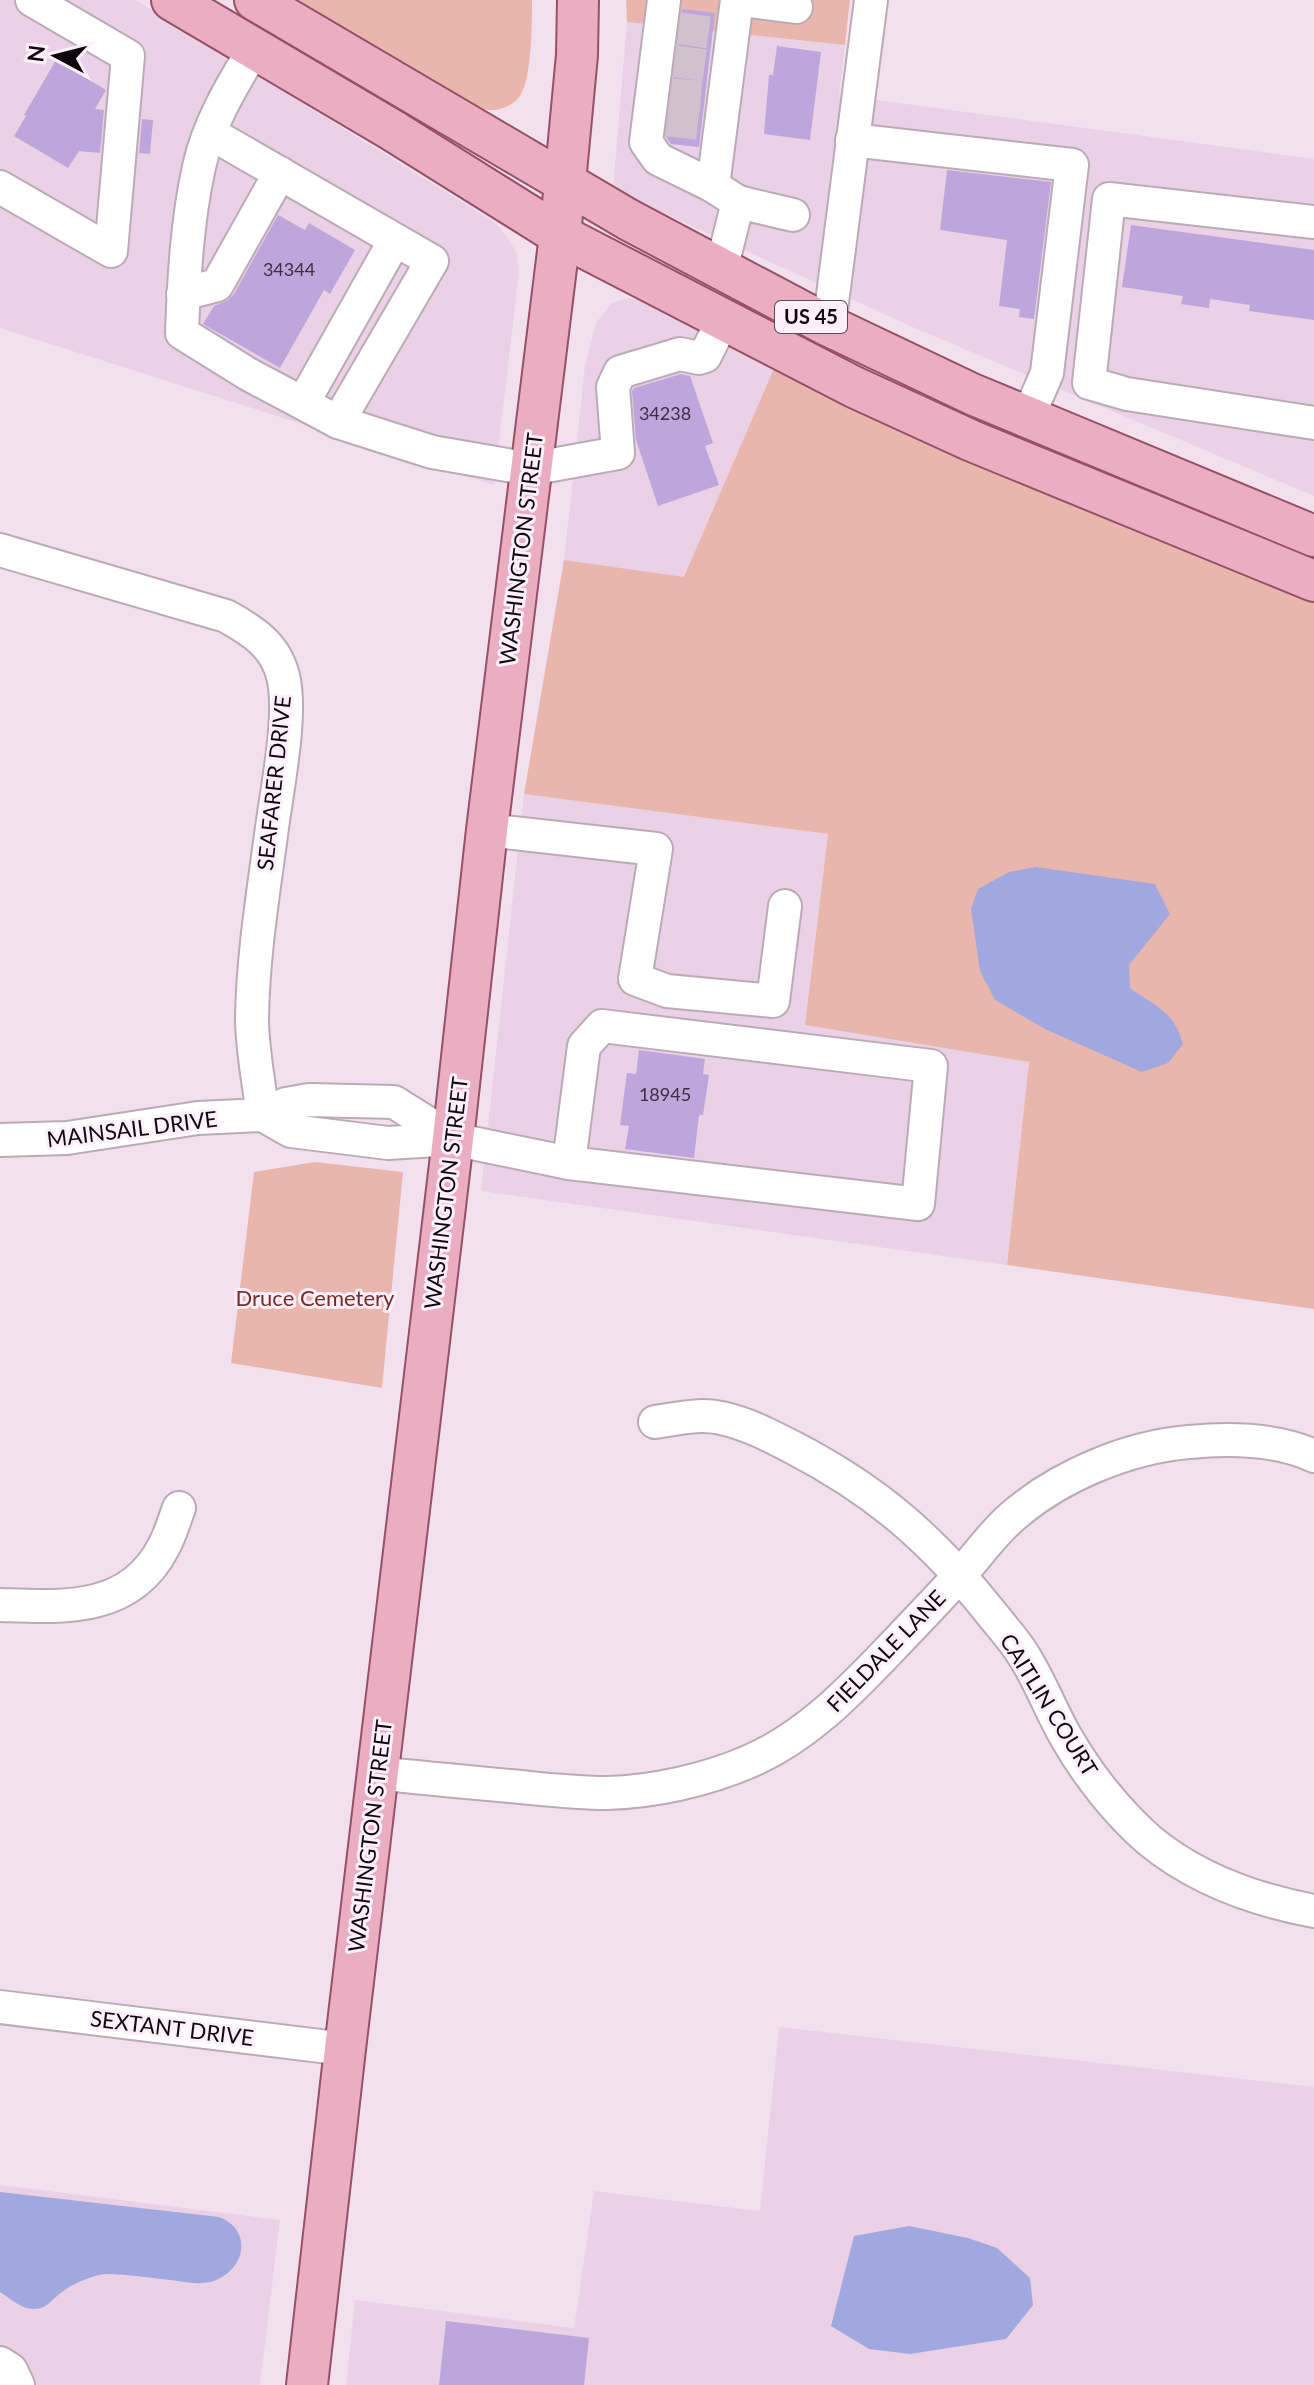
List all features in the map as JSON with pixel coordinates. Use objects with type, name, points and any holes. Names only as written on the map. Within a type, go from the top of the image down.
[{"type":"main road","name":"US 45","points":[[172,0],[392,130],[560,235],[854,387],[972,441],[1314,581]]},
{"type":"main road","name":"US 45","points":[[255,0],[565,182],[721,270],[829,326],[972,394],[1314,536]]},
{"type":"main road","name":"WASHINGTON STREET","points":[[307,2385],[487,830],[560,235],[577,55],[578,0]]},
{"type":"street","points":[[0,187],[111,251],[128,56],[32,0]]},
{"type":"street","points":[[721,270],[725,194],[715,97],[723,34],[739,0],[796,7]]},
{"type":"street","points":[[829,326],[871,0]]},
{"type":"street","points":[[667,18],[659,106],[646,142],[658,159],[725,194],[793,215]]},
{"type":"street","points":[[254,49],[235,80],[210,133],[199,166],[184,272],[182,333],[248,374],[338,422],[432,452],[530,469],[618,453],[613,387],[620,372],[680,354],[699,358],[705,356],[723,320]]},
{"type":"street","points":[[210,133],[432,261],[338,422]]},
{"type":"street","points":[[852,140],[1072,165],[1047,373],[1028,417]]},
{"type":"street","points":[[183,294],[217,285],[280,173]]},
{"type":"street","points":[[1314,222],[1109,199],[1089,383],[1127,394],[1314,423]]},
{"type":"street","points":[[303,403],[395,240]]},
{"type":"street","name":"SEAFARER DRIVE","points":[[0,550],[226,616],[252,630],[272,634],[284,681],[285,724],[254,970],[254,1053],[263,1115]]},
{"type":"street","points":[[487,830],[656,849],[635,979],[667,991],[773,1001],[785,906]]},
{"type":"street","name":"MAINSAIL DRIVE","points":[[0,1140],[67,1138],[198,1118],[263,1115],[291,1131],[388,1143],[453,1139],[569,1163],[918,1204],[931,1066],[602,1026],[584,1046],[569,1163]]},
{"type":"street","name":"CAITLIN COURT","points":[[655,1422],[695,1415],[722,1418],[767,1435],[825,1464],[880,1501],[921,1534],[961,1574],[1024,1656],[1067,1739],[1091,1775],[1120,1811],[1150,1840],[1189,1866],[1237,1891],[1314,1911]]},
{"type":"street","name":"FIELDALE LANE","points":[[377,1773],[566,1792],[609,1793],[702,1777],[749,1761],[822,1715],[850,1691],[1011,1517],[1044,1491],[1078,1473],[1139,1451],[1214,1439],[1265,1443],[1314,1456]]},
{"type":"street","points":[[0,1605],[62,1607],[95,1602],[118,1594],[140,1579],[163,1550],[179,1508]]},
{"type":"street","name":"SEXTANT DRIVE","points":[[0,2007],[345,2049]]},
{"type":"street","points":[[0,2363],[11,2370],[18,2385]]},
{"type":"shaded area","points":[[0,0],[136,0],[493,221],[517,254],[519,273],[494,485],[0,328]]},
{"type":"shaded area","points":[[627,22],[845,45],[839,95],[1314,159],[1314,496],[917,329],[613,190]]},
{"type":"shaded area","points":[[629,298],[656,304],[775,366],[684,578],[564,560],[585,366],[596,323],[612,303]]},
{"type":"shaded area","points":[[524,794],[828,834],[805,1025],[1029,1062],[1007,1265],[481,1191]]},
{"type":"shaded area","points":[[779,2027],[1314,2087],[1314,2385],[346,2385],[355,2300],[574,2328],[594,2191],[760,2211]]},
{"type":"shaded area","points":[[0,2185],[280,2220],[260,2385],[0,2385]]},
{"type":"green space","points":[[284,0],[532,0],[530,50],[524,88],[517,100],[501,109],[488,110],[467,104],[431,87]]},
{"type":"green space","points":[[626,0],[850,0],[845,45],[627,22]]},
{"type":"green space","points":[[775,366],[1314,594],[1314,1309],[1007,1265],[1029,1062],[805,1025],[828,834],[524,794],[564,560],[684,577]]},
{"type":"green space","points":[[964,415],[1314,551],[1314,561],[962,421]]},
{"type":"green space","name":"Druce Cemetery","points":[[315,1162],[403,1172],[382,1388],[231,1363],[254,1172]]},
{"type":"water","points":[[1036,867],[1155,884],[1170,914],[1129,965],[1130,988],[1162,1010],[1179,1033],[1183,1044],[1168,1063],[1142,1072],[1045,1029],[995,1000],[980,971],[971,909],[978,889],[1009,872]]},
{"type":"water","points":[[0,2192],[219,2217],[232,2224],[238,2233],[240,2254],[232,2269],[211,2282],[104,2274],[72,2286],[43,2307],[25,2308],[0,2292]]},
{"type":"water","points":[[909,2226],[968,2238],[997,2248],[1030,2278],[1033,2305],[1006,2339],[910,2354],[869,2349],[831,2326],[854,2236]]},
{"type":"building","points":[[682,9],[715,13],[699,147],[671,144],[666,137]]},
{"type":"building","points":[[777,46],[821,52],[810,140],[764,134],[769,75],[773,75]]},
{"type":"building","points":[[56,60],[106,90],[95,109],[104,110],[100,153],[79,151],[68,168],[14,136]]},
{"type":"building","points":[[142,119],[153,120],[150,154],[139,153]]},
{"type":"building","points":[[947,170],[1051,182],[1034,319],[1019,317],[1020,309],[999,306],[1007,240],[940,230]]},
{"type":"building","points":[[278,215],[305,230],[309,223],[355,250],[330,294],[324,290],[280,368],[203,324],[214,306],[234,294]]},
{"type":"building","points":[[1131,225],[1314,250],[1314,320],[1249,311],[1250,305],[1210,299],[1209,308],[1181,304],[1183,296],[1122,287]]},
{"type":"building","points":[[681,374],[690,376],[713,443],[705,446],[719,485],[658,506],[636,440],[632,391]]},
{"type":"building","points":[[639,1050],[705,1059],[703,1074],[709,1075],[703,1115],[699,1115],[694,1158],[625,1149],[629,1126],[620,1125],[627,1073],[636,1074]]},
{"type":"building","points":[[446,2321],[589,2338],[584,2385],[439,2385]]},
{"type":"tunnel","points":[[677,28],[713,33]]},
{"type":"tunnel","points":[[673,61],[709,66]]},
{"type":"tunnel","points":[[669,94],[705,97]]},
{"type":"tunnel","points":[[666,120],[701,124]]}]
